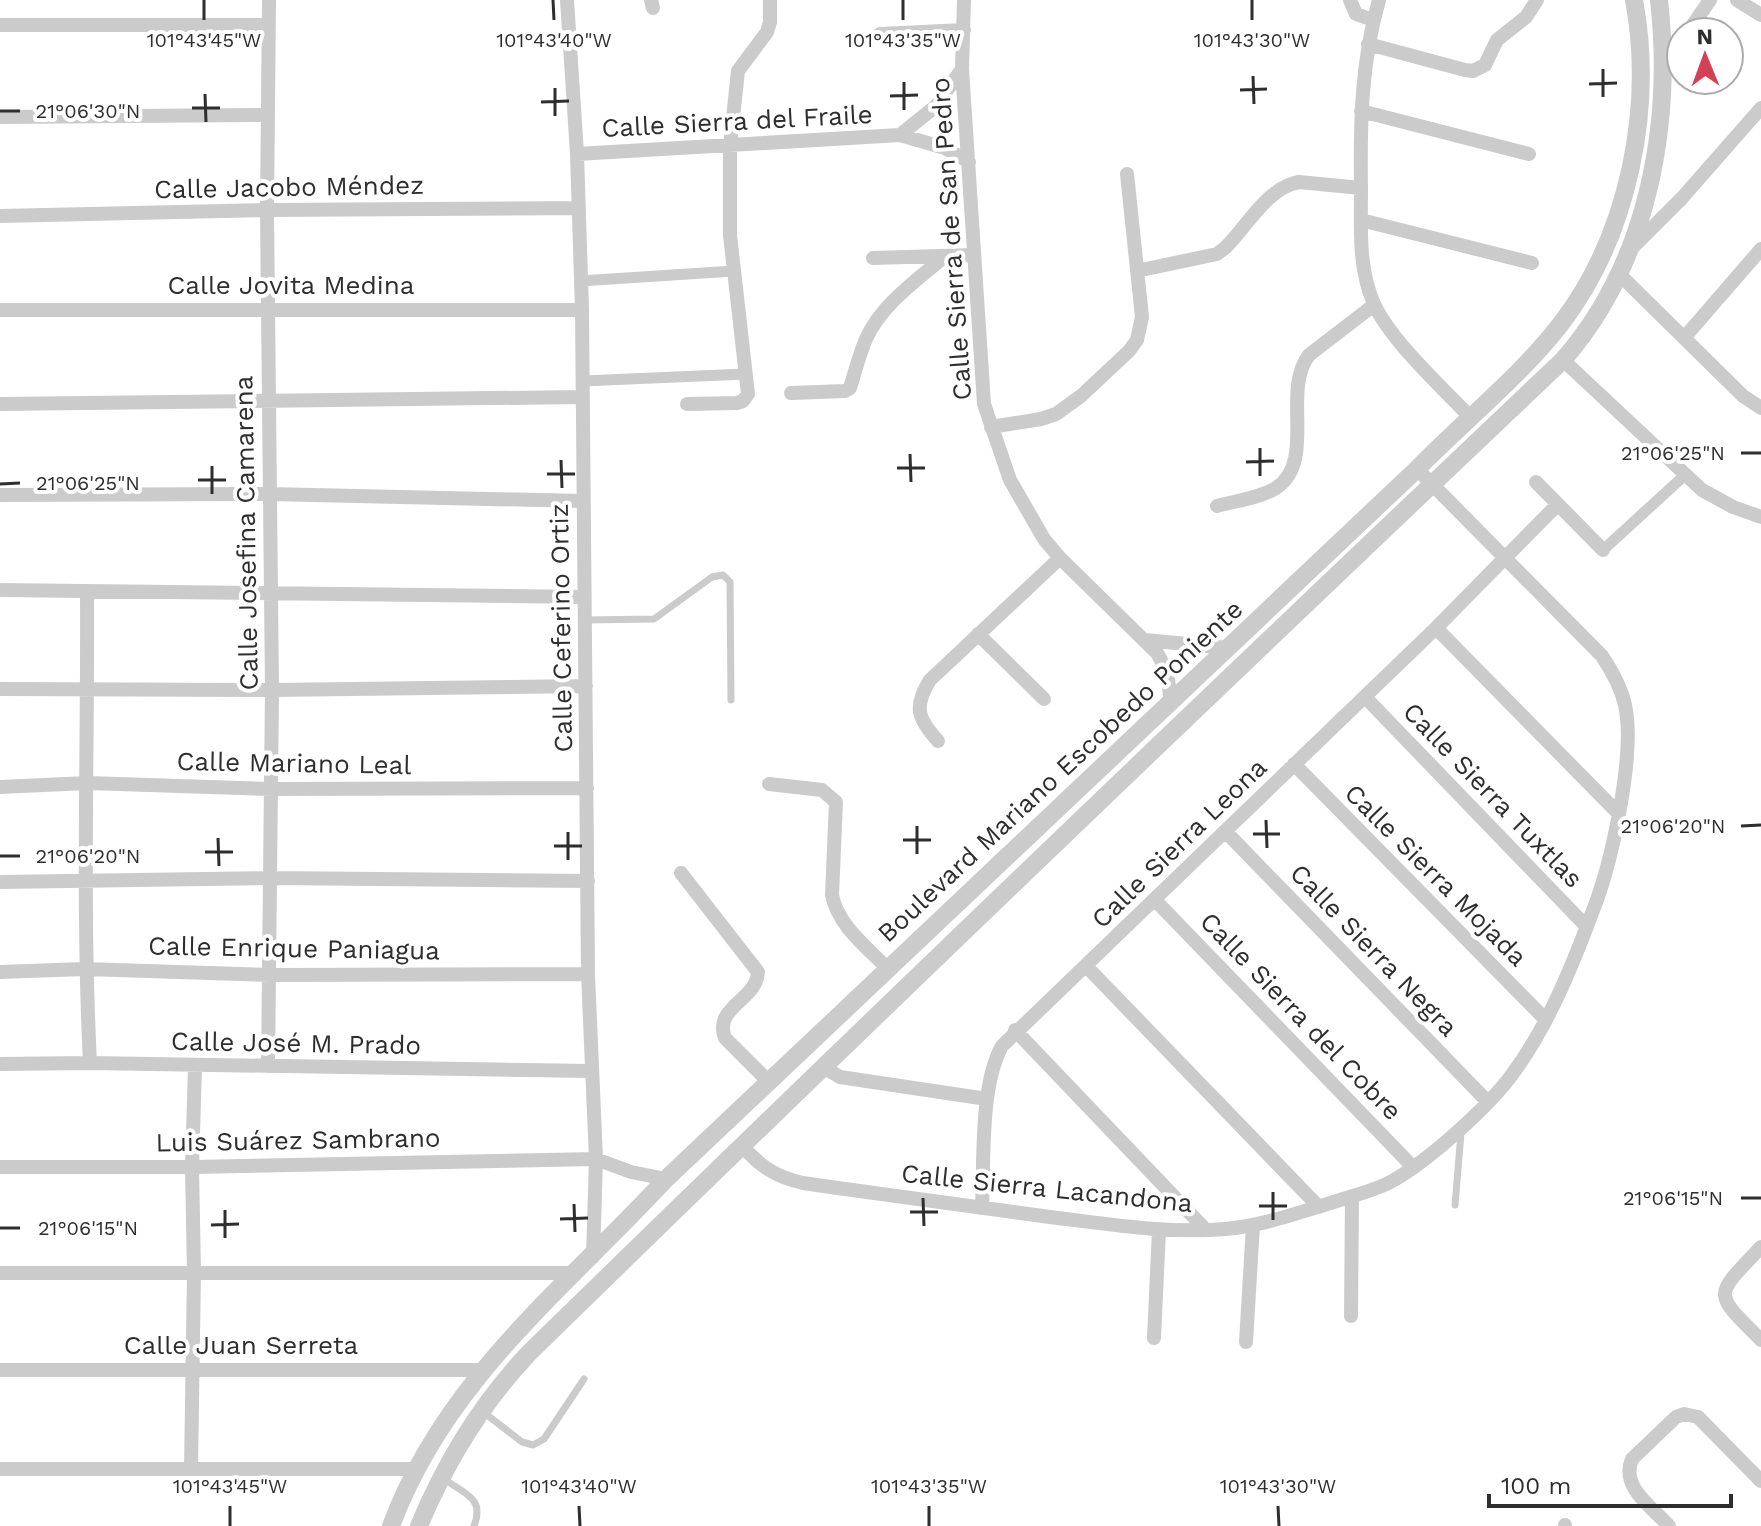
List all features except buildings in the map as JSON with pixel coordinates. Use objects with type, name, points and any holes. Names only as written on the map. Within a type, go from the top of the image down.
[{"type":"street","name":"Calle Josefina Camarena","points":[[268,1066],[272,690],[267,210],[269,0]]},
{"type":"street","name":"Calle Ceferino Ortiz","points":[[567,0],[577,154],[582,310],[588,974],[596,1159],[593,1257]]},
{"type":"street","points":[[687,404],[737,403],[748,394],[730,235],[730,146],[738,71],[767,32],[770,0]]},
{"type":"street","name":"Calle Sierra de San Pedro","points":[[964,0],[962,69],[984,404],[1002,462],[1021,502],[1044,539],[1157,653],[1166,668],[1170,703]]},
{"type":"street","points":[[1350,0],[1356,14],[1373,20]]},
{"type":"street","points":[[1379,0],[1368,44],[1361,111],[1364,272],[1374,305],[1391,331],[1469,416]]},
{"type":"street","points":[[1368,44],[1465,70],[1480,69],[1497,40],[1526,17],[1537,0]]},
{"type":"street","name":"Boulevard Mariano Escobedo Poniente","points":[[391,1526],[415,1469],[446,1417],[482,1370],[574,1273],[666,1179],[1417,469],[1529,360],[1565,319],[1605,246],[1619,212],[1637,139],[1641,66],[1640,28],[1634,0]]},
{"type":"street","name":"Boulevard Mariano Escobedo Poniente","points":[[419,1526],[480,1410],[529,1353],[1007,889],[1563,360],[1595,318],[1629,250],[1656,158],[1664,67],[1659,0]]},
{"type":"street","points":[[1737,0],[1761,15]]},
{"type":"street","points":[[0,25],[269,25]]},
{"type":"street","points":[[880,34],[964,30]]},
{"type":"street","name":"Calle Sierra del Fraile","points":[[900,135],[936,106],[962,69]]},
{"type":"street","points":[[1629,250],[1682,198],[1761,108]]},
{"type":"street","points":[[1361,111],[1529,154]]},
{"type":"street","points":[[0,117],[267,115]]},
{"type":"street","name":"Calle Sierra del Fraile","points":[[577,154],[900,135],[945,148],[969,162]]},
{"type":"street","name":"Calle Sierra de San Pedro","points":[[991,427],[1056,414],[1081,396],[1137,340],[1142,317],[1127,174]]},
{"type":"street","points":[[1137,271],[1217,254],[1276,191],[1290,183],[1361,188]]},
{"type":"street","name":"Calle Jacobo Méndez","points":[[0,216],[578,208]]},
{"type":"street","points":[[1361,220],[1532,263]]},
{"type":"street","points":[[1684,338],[1761,249]]},
{"type":"street","points":[[873,258],[974,255]]},
{"type":"street","name":"Calle Sierra de San Pedro","points":[[791,393],[845,391],[850,388],[865,340],[874,324],[885,310],[944,257]]},
{"type":"street","points":[[580,281],[734,271]]},
{"type":"street","points":[[1618,273],[1684,338],[1758,400]]},
{"type":"street","points":[[1217,506],[1274,489],[1283,481],[1296,457],[1298,386],[1303,363],[1374,305]]},
{"type":"street","name":"Calle Jovita Medina","points":[[0,310],[582,310]]},
{"type":"street","points":[[1563,360],[1685,475],[1715,498],[1761,517]]},
{"type":"street","points":[[582,381],[746,374]]},
{"type":"street","points":[[0,404],[582,397]]},
{"type":"street","name":"Calle Sierra Lacandona","points":[[742,1146],[758,1164],[785,1179],[1159,1230],[1206,1230],[1253,1225],[1319,1207],[1393,1181],[1488,1102],[1510,1077],[1545,1019],[1587,927],[1610,859],[1627,751],[1628,725],[1617,681],[1602,656],[1417,469]]},
{"type":"street","points":[[1536,482],[1603,550],[1685,475]]},
{"type":"street","points":[[0,495],[269,494],[582,501]]},
{"type":"street","name":"Calle Sierra Leona","points":[[982,1208],[987,1099],[998,1053],[1015,1030],[1086,966],[1365,697],[1558,504]]},
{"type":"street","points":[[938,741],[921,720],[919,711],[923,691],[930,680],[1060,558]]},
{"type":"street","points":[[0,590],[583,597]]},
{"type":"street","points":[[87,591],[84,880],[90,1063]]},
{"type":"street","points":[[1436,628],[1618,813]]},
{"type":"street","points":[[978,634],[1044,699]]},
{"type":"street","points":[[1144,640],[1228,648]]},
{"type":"street","points":[[0,689],[586,686]]},
{"type":"street","name":"Calle Sierra Tuxtlas","points":[[1365,697],[1587,927]]},
{"type":"street","name":"Calle Sierra Mojada","points":[[1294,764],[1545,1019]]},
{"type":"street","name":"Calle Mariano Leal","points":[[0,787],[87,783],[271,789],[587,788]]},
{"type":"street","points":[[769,784],[822,790],[836,802],[832,895],[835,907],[842,921],[888,969]]},
{"type":"street","name":"Calle Sierra Negra","points":[[1225,831],[1488,1102]]},
{"type":"street","points":[[990,872],[1007,889]]},
{"type":"street","points":[[681,873],[758,972],[753,986],[726,1014],[722,1030],[725,1038],[770,1083]]},
{"type":"street","points":[[0,882],[271,878],[588,881]]},
{"type":"street","name":"Calle Sierra del Cobre","points":[[1155,900],[1412,1166]]},
{"type":"street","points":[[1086,966],[1319,1207]]},
{"type":"street","name":"Calle Enrique Paniagua","points":[[0,972],[85,969],[270,975],[588,974]]},
{"type":"street","points":[[1015,1030],[1206,1230]]},
{"type":"street","name":"Calle José M. Prado","points":[[0,1064],[592,1071]]},
{"type":"street","points":[[191,1469],[195,1066]]},
{"type":"street","points":[[823,1067],[840,1077],[987,1099]]},
{"type":"street","points":[[596,1159],[631,1172],[666,1179]]},
{"type":"street","name":"Luis Suárez Sambrano","points":[[0,1167],[192,1167],[596,1159]]},
{"type":"street","points":[[1351,1316],[1352,1196]]},
{"type":"street","points":[[1246,1342],[1253,1225]]},
{"type":"street","points":[[1154,1338],[1159,1230]]},
{"type":"street","points":[[1761,1247],[1728,1283],[1724,1292],[1729,1309],[1761,1340]]},
{"type":"street","points":[[0,1273],[574,1273]]},
{"type":"street","name":"Calle Juan Serreta","points":[[0,1370],[482,1370]]},
{"type":"street","points":[[1669,1526],[1634,1489],[1628,1476],[1632,1459],[1676,1417],[1691,1415],[1704,1422],[1761,1481]]},
{"type":"street","points":[[0,1469],[415,1469]]},
{"type":"lane","points":[[583,620],[654,619],[712,577],[723,575],[730,582],[731,700]]},
{"type":"lane","points":[[1455,1205],[1461,1126]]},
{"type":"lane","points":[[480,1410],[522,1442],[533,1445],[544,1439],[584,1379]]},
{"type":"lane","points":[[442,1478],[476,1503],[479,1513],[474,1526]]}]
